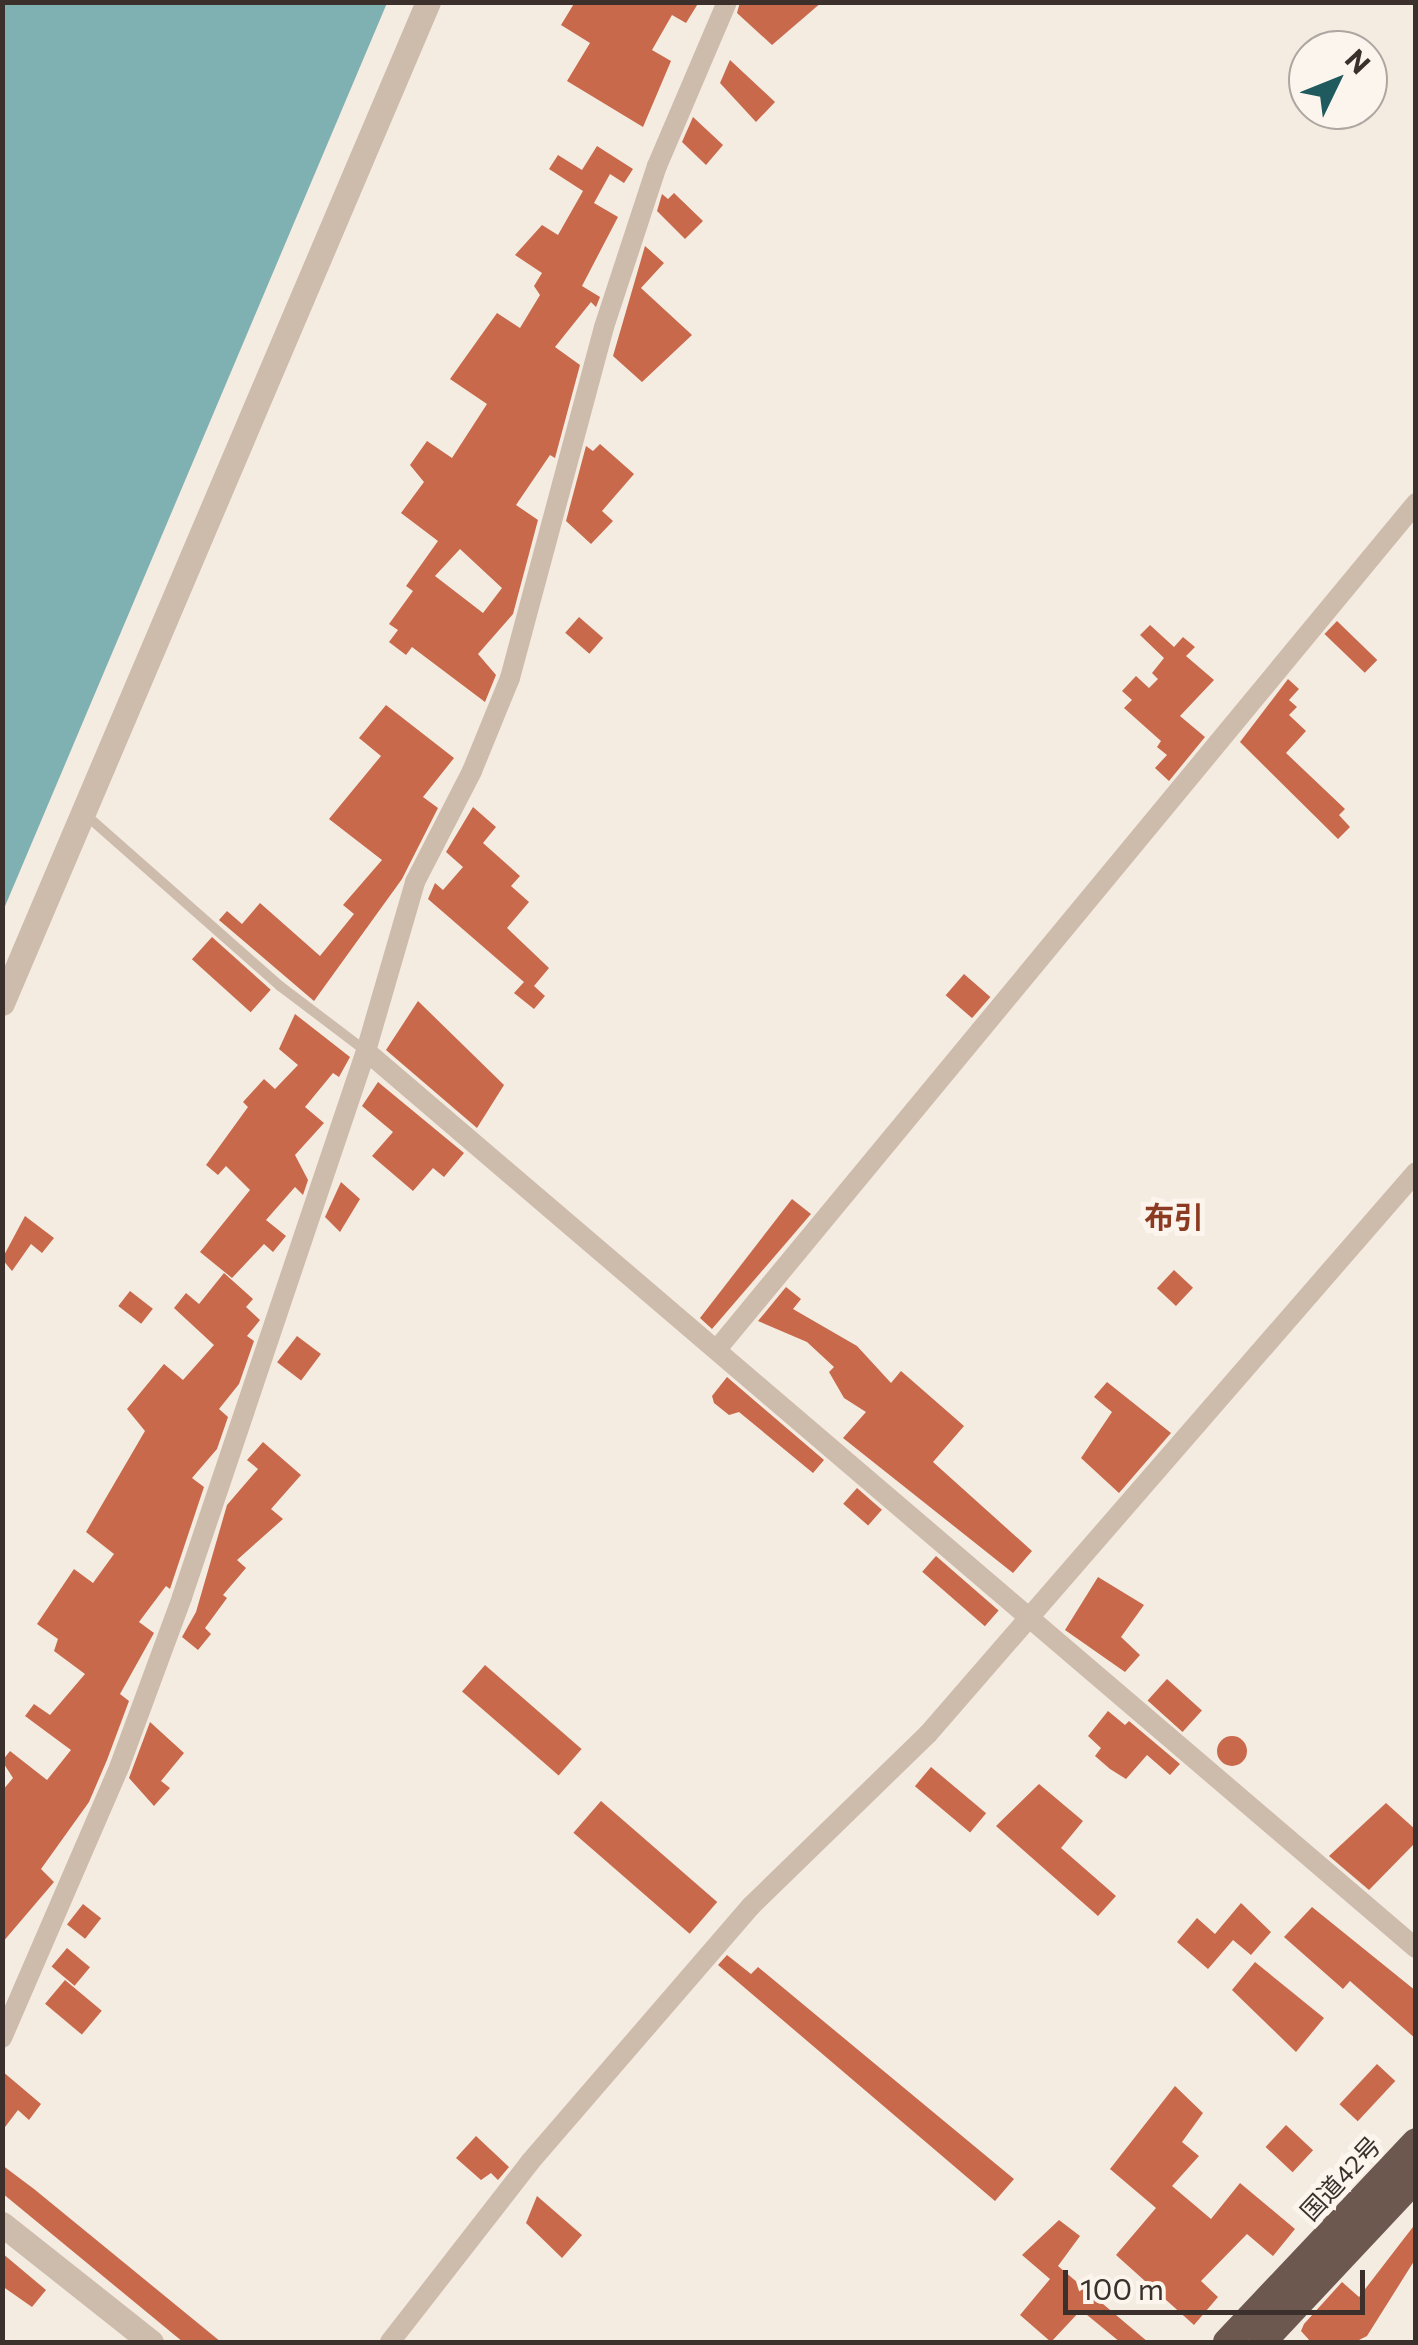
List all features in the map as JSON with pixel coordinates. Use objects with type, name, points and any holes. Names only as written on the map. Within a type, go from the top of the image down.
[{"type":"highway","name":"国道42号","points":[[1227,2342],[1416,2142]]},
{"type":"highway","points":[[1262,2342],[1416,2178]]},
{"type":"street","points":[[2,1003],[428,2]]},
{"type":"street","points":[[2,2038],[148,1690],[366,1051],[415,882],[472,771],[510,678],[604,326],[657,166],[728,2]]},
{"type":"street","points":[[718,1348],[1416,503]]},
{"type":"street","points":[[366,1051],[1416,1948]]},
{"type":"street","points":[[390,2342],[530,2162],[751,1906],[928,1734],[1028,1614],[1416,1172]]},
{"type":"street","points":[[2,2224],[151,2342]]},
{"type":"lane","points":[[85,814],[280,986],[366,1051]]},
{"type":"water","points":[[2,3],[387,3],[3,911]]},
{"type":"building","points":[[575,2],[699,2],[686,23],[672,15],[652,50],[671,61],[643,127],[567,81],[590,43],[561,25]]},
{"type":"building","points":[[740,2],[822,2],[772,45],[737,13]]},
{"type":"building","points":[[730,60],[775,102],[756,122],[720,83]]},
{"type":"building","points":[[693,117],[723,145],[706,165],[682,142]]},
{"type":"building","points":[[597,146],[633,169],[624,183],[610,174],[594,203],[618,217],[582,286],[600,297],[596,307],[591,302],[555,347],[580,365],[555,458],[550,455],[516,505],[538,520],[513,614],[478,654],[496,675],[485,702],[412,647],[406,655],[389,642],[398,630],[389,624],[413,591],[406,586],[438,541],[401,513],[424,482],[410,465],[427,441],[452,458],[487,404],[450,379],[497,313],[520,328],[540,295],[534,286],[542,273],[515,255],[542,225],[558,235],[583,191],[549,169],[558,155],[582,170]],"holes":[[[460,549],[502,588],[483,613],[435,576]]]},
{"type":"building","points":[[674,193],[703,221],[685,239],[657,211],[662,194],[668,199]]},
{"type":"building","points":[[645,246],[664,263],[641,288],[692,335],[642,382],[613,356]]},
{"type":"building","points":[[600,444],[634,474],[602,511],[613,521],[591,544],[566,521],[586,446],[593,451]]},
{"type":"building","points":[[579,617],[603,638],[589,654],[565,633]]},
{"type":"building","points":[[1337,621],[1377,660],[1365,673],[1324,634]]},
{"type":"building","points":[[1150,625],[1174,647],[1183,637],[1195,647],[1186,656],[1214,680],[1180,716],[1205,737],[1169,781],[1155,768],[1167,755],[1157,747],[1161,741],[1124,708],[1132,700],[1122,691],[1136,676],[1149,688],[1158,679],[1152,673],[1164,658],[1140,635]]},
{"type":"building","points":[[1288,679],[1299,689],[1289,700],[1297,707],[1289,715],[1306,731],[1286,753],[1345,809],[1339,815],[1350,827],[1338,839],[1240,742]]},
{"type":"building","points":[[386,705],[454,758],[423,797],[438,808],[402,879],[314,1001],[219,920],[227,911],[242,924],[260,903],[320,956],[354,914],[343,905],[382,860],[329,819],[381,756],[359,738]]},
{"type":"building","points":[[473,807],[496,827],[483,843],[520,876],[511,886],[529,902],[507,928],[549,968],[534,986],[545,996],[534,1009],[514,993],[524,982],[428,899],[435,883],[443,890],[463,867],[446,852]]},
{"type":"building","points":[[212,937],[271,990],[251,1012],[192,959]]},
{"type":"building","points":[[964,974],[990,997],[972,1018],[946,995]]},
{"type":"building","points":[[418,1001],[504,1085],[477,1128],[386,1050]]},
{"type":"building","points":[[295,1014],[350,1057],[339,1077],[333,1073],[305,1107],[324,1123],[295,1155],[308,1180],[303,1195],[295,1187],[266,1220],[286,1236],[273,1252],[264,1244],[232,1278],[200,1252],[250,1190],[226,1166],[218,1175],[206,1165],[248,1107],[243,1102],[264,1079],[275,1089],[298,1065],[279,1049]]},
{"type":"building","points":[[378,1082],[464,1153],[444,1177],[433,1168],[413,1191],[372,1156],[393,1132],[362,1106]]},
{"type":"building","points":[[341,1182],[360,1199],[340,1232],[325,1217]]},
{"type":"building","points":[[792,1199],[811,1214],[712,1329],[700,1318]]},
{"type":"building","points":[[25,1216],[54,1238],[42,1253],[31,1244],[12,1271],[2,1259]]},
{"type":"building","points":[[1174,1270],[1193,1288],[1176,1306],[1157,1288]]},
{"type":"building","points":[[224,1273],[253,1299],[246,1307],[260,1320],[247,1336],[254,1341],[239,1384],[219,1409],[228,1417],[217,1449],[192,1478],[204,1487],[170,1589],[166,1586],[139,1622],[154,1633],[120,1694],[129,1701],[107,1760],[89,1802],[41,1869],[54,1882],[2,1943],[2,1791],[13,1778],[2,1761],[10,1751],[47,1780],[71,1750],[25,1716],[34,1704],[50,1715],[85,1674],[54,1651],[58,1639],[37,1624],[74,1569],[93,1583],[114,1554],[86,1532],[145,1431],[127,1409],[164,1364],[183,1380],[214,1345],[174,1308],[186,1293],[199,1304]]},
{"type":"building","points":[[786,1287],[801,1299],[793,1309],[857,1346],[891,1383],[901,1371],[964,1426],[933,1462],[1032,1551],[1013,1573],[843,1438],[866,1412],[844,1398],[829,1372],[834,1367],[807,1342],[758,1321]]},
{"type":"building","points":[[130,1291],[153,1309],[141,1324],[118,1306]]},
{"type":"building","points":[[297,1336],[321,1354],[301,1380],[277,1362]]},
{"type":"building","points":[[727,1377],[824,1460],[813,1473],[739,1412],[729,1415],[714,1403],[712,1396]]},
{"type":"building","points":[[1107,1382],[1171,1433],[1119,1493],[1081,1458],[1112,1412],[1094,1397]]},
{"type":"building","points":[[263,1442],[301,1475],[271,1509],[283,1519],[237,1560],[246,1568],[223,1595],[227,1598],[205,1628],[211,1634],[198,1650],[182,1637],[196,1612],[227,1505],[258,1469],[247,1460]]},
{"type":"building","points":[[857,1488],[882,1510],[868,1525],[843,1504]]},
{"type":"building","points":[[936,1556],[999,1610],[985,1626],[922,1572]]},
{"type":"building","points":[[1098,1577],[1144,1605],[1121,1637],[1140,1655],[1125,1672],[1065,1630]]},
{"type":"building","points":[[485,1665],[582,1749],[559,1775],[462,1691]]},
{"type":"building","points":[[1167,1679],[1202,1710],[1183,1732],[1148,1701]]},
{"type":"building","points":[[1108,1711],[1125,1725],[1129,1721],[1180,1764],[1170,1775],[1147,1755],[1126,1779],[1110,1769],[1095,1756],[1101,1748],[1088,1736]]},
{"type":"building","points":[[150,1722],[184,1753],[161,1781],[170,1788],[154,1806],[129,1778]]},
{"type":"building","points":[[1232,1736],[1243,1740],[1247,1751],[1243,1762],[1232,1766],[1221,1762],[1217,1751],[1221,1740]]},
{"type":"building","points":[[931,1767],[986,1813],[970,1832],[915,1786]]},
{"type":"building","points":[[1039,1784],[1083,1821],[1061,1848],[1116,1896],[1098,1916],[996,1826]]},
{"type":"building","points":[[601,1801],[717,1902],[690,1934],[573,1833]]},
{"type":"building","points":[[1386,1803],[1416,1830],[1416,1842],[1369,1890],[1329,1856]]},
{"type":"building","points":[[1241,1903],[1271,1932],[1251,1955],[1233,1940],[1208,1969],[1177,1942],[1197,1918],[1215,1934]]},
{"type":"building","points":[[83,1904],[101,1918],[85,1939],[67,1924]]},
{"type":"building","points":[[1312,1907],[1416,1991],[1416,2039],[1350,1981],[1343,1989],[1284,1937]]},
{"type":"building","points":[[67,1948],[90,1967],[75,1986],[52,1966]]},
{"type":"building","points":[[727,1955],[751,1974],[758,1967],[1014,2179],[995,2201],[718,1965]]},
{"type":"building","points":[[1255,1962],[1324,2018],[1296,2052],[1232,1990]]},
{"type":"building","points":[[65,1980],[102,2011],[82,2035],[45,2004]]},
{"type":"building","points":[[1377,2064],[1395,2081],[1358,2121],[1339,2104]]},
{"type":"building","points":[[2,2071],[41,2104],[29,2120],[18,2110],[2,2131]]},
{"type":"building","points":[[1175,2086],[1203,2113],[1182,2142],[1199,2156],[1172,2186],[1211,2219],[1240,2183],[1295,2229],[1273,2256],[1247,2234],[1201,2281],[1218,2297],[1194,2325],[1116,2255],[1156,2208],[1110,2169]]},
{"type":"building","points":[[1286,2125],[1313,2150],[1293,2172],[1266,2147]]},
{"type":"building","points":[[476,2136],[509,2167],[498,2180],[491,2173],[481,2180],[456,2158]]},
{"type":"building","points":[[2,2165],[221,2342],[183,2342],[2,2193]]},
{"type":"building","points":[[537,2196],[582,2235],[562,2258],[526,2223]]},
{"type":"building","points":[[1059,2220],[1080,2236],[1058,2266],[1148,2342],[1120,2342],[1081,2310],[1051,2342],[1020,2315],[1050,2279],[1022,2255]]},
{"type":"building","points":[[1416,2223],[1416,2258],[1367,2336],[1355,2342],[1311,2342],[1301,2331],[1304,2324],[1342,2282],[1359,2297]]},
{"type":"building","points":[[2,2253],[46,2290],[32,2307],[2,2286]]},
{"type":"district","name":"布引","points":[[1174,1216]]}]
